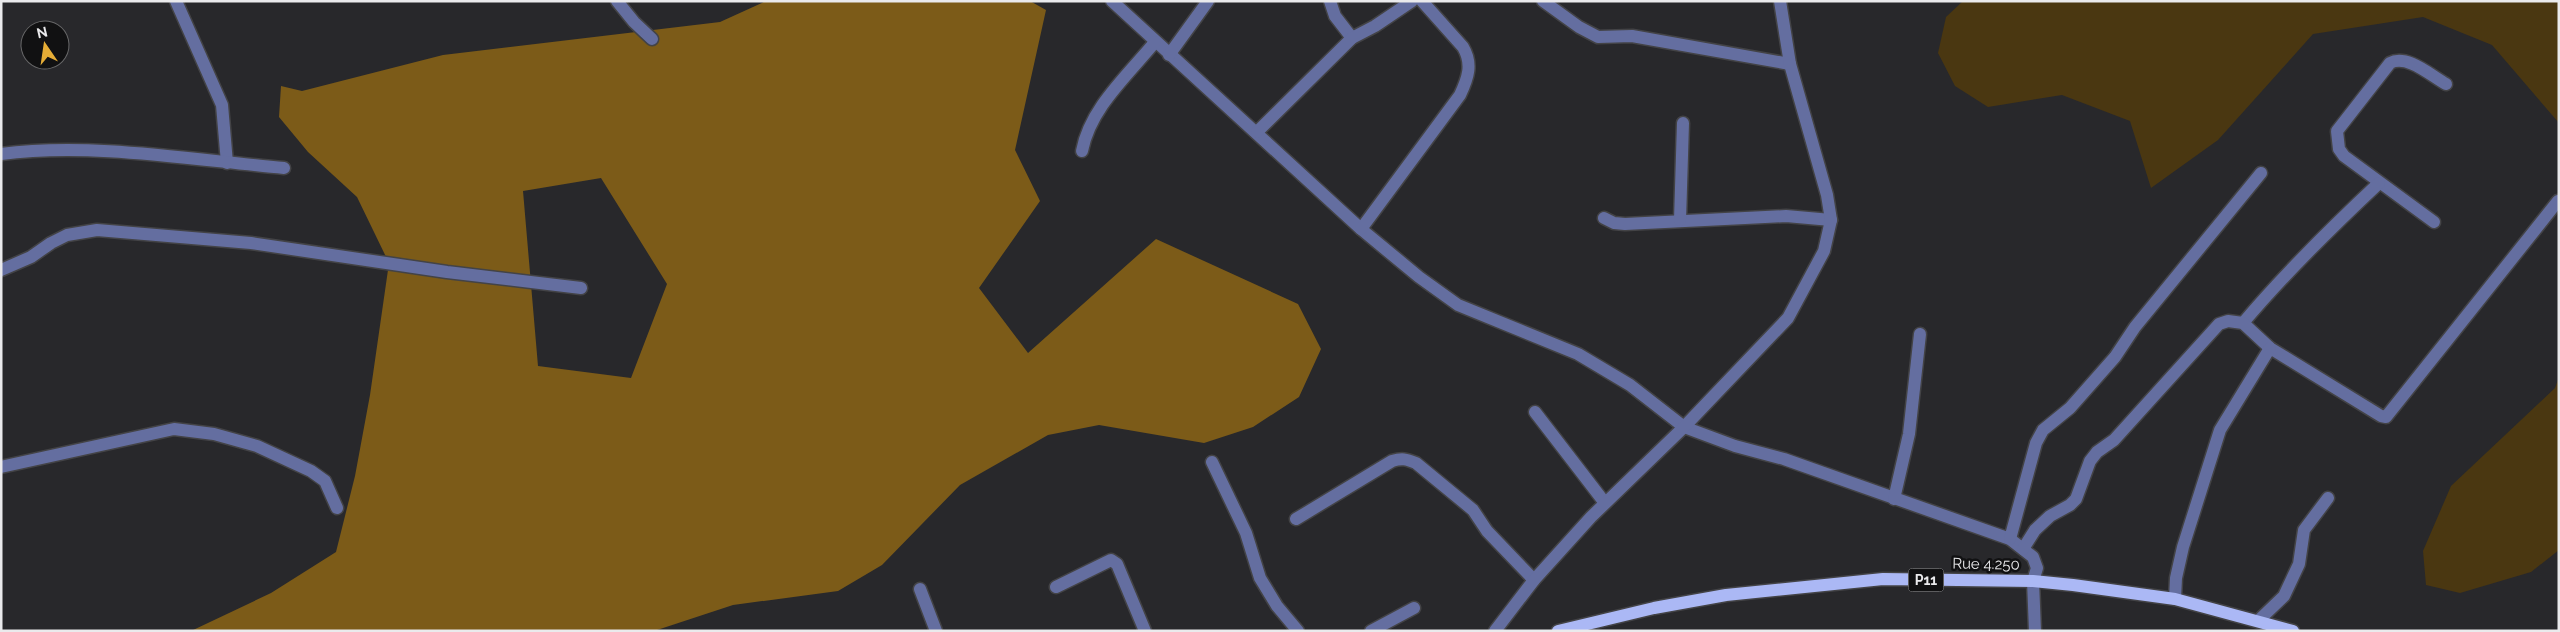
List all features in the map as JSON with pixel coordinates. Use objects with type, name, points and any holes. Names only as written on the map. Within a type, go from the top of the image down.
[{"type":"main road","name":"Rue 4.250","points":[[1558,631],[1654,608],[1726,595],[1884,579],[2034,581],[2175,599],[2293,631]]},
{"type":"street","points":[[176,1],[222,105],[227,163]]},
{"type":"street","points":[[617,1],[634,22],[652,39]]},
{"type":"street","points":[[1112,1],[1361,229],[1419,277],[1458,305],[1578,354],[1630,385],[1684,427],[1735,446],[1784,459],[2010,540],[2033,557],[2037,568],[2034,581],[2034,631]]},
{"type":"street","points":[[1169,55],[1208,1]]},
{"type":"street","points":[[1330,1],[1335,16],[1352,38]]},
{"type":"street","points":[[1257,132],[1352,38],[1375,26],[1412,1]]},
{"type":"street","points":[[1361,229],[1460,95],[1469,77],[1468,54],[1422,1]]},
{"type":"street","points":[[1543,1],[1579,27],[1598,37],[1632,36],[1790,64]]},
{"type":"street","points":[[1495,631],[1534,580],[1605,503],[1684,427],[1788,318],[1824,250],[1831,220],[1827,195],[1790,64],[1783,3]]},
{"type":"street","points":[[1082,151],[1085,134],[1096,113],[1155,42]]},
{"type":"street","points":[[2434,222],[2344,156],[2339,149],[2337,131],[2390,62],[2397,59],[2406,61],[2446,84]]},
{"type":"street","points":[[1680,220],[1683,123]]},
{"type":"street","points":[[1,154],[32,150],[125,153],[284,168]]},
{"type":"street","points":[[2010,540],[2036,443],[2043,430],[2070,408],[2115,357],[2135,327],[2262,173]]},
{"type":"street","points":[[2243,323],[2269,292],[2326,232],[2379,183]]},
{"type":"street","points":[[2023,549],[2043,523],[2076,499],[2090,460],[2097,452],[2114,440],[2219,324],[2228,321],[2243,323],[2270,348],[2381,416],[2386,417],[2558,201]]},
{"type":"street","points":[[1604,218],[1614,223],[1626,224],[1786,216],[1831,220]]},
{"type":"street","points":[[1,270],[31,257],[51,243],[68,235],[97,230],[251,242],[447,272],[581,288]]},
{"type":"street","points":[[1894,499],[1909,434],[1920,334]]},
{"type":"street","points":[[2175,599],[2176,578],[2183,547],[2220,430],[2270,348]]},
{"type":"street","points":[[1534,412],[1605,503]]},
{"type":"street","points":[[1,468],[174,429],[214,434],[257,446],[311,471],[325,481],[337,508]]},
{"type":"street","points":[[1296,518],[1392,460],[1401,458],[1416,463],[1473,510],[1487,531],[1534,580]]},
{"type":"street","points":[[1212,462],[1246,533],[1260,578],[1277,606],[1298,631]]},
{"type":"street","points":[[2258,621],[2284,596],[2298,564],[2304,530],[2328,498]]},
{"type":"street","points":[[1056,587],[1111,560],[1117,564],[1145,631]]},
{"type":"street","points":[[920,589],[936,631]]},
{"type":"street","points":[[1372,631],[1414,608]]},
{"type":"shaded area","points":[[766,1],[1030,1],[1046,10],[1015,150],[1040,201],[979,288],[1028,353],[1156,239],[1298,304],[1321,349],[1299,397],[1253,427],[1204,443],[1099,425],[1048,435],[960,485],[882,565],[838,591],[733,605],[654,631],[191,631],[271,593],[336,552],[355,476],[370,395],[389,263],[357,197],[308,152],[279,117],[281,86],[302,91],[443,55],[720,22]],"holes":[[[601,178],[667,284],[631,378],[538,366],[523,191]]]},
{"type":"shaded area","points":[[1963,1],[2559,1],[2559,123],[2492,45],[2423,17],[2313,34],[2218,140],[2151,188],[2130,121],[2062,95],[1988,107],[1955,86],[1938,53],[1946,17]]},
{"type":"shaded area","points":[[2559,377],[2559,550],[2531,572],[2460,593],[2426,585],[2423,551],[2451,486],[2555,388]]}]
